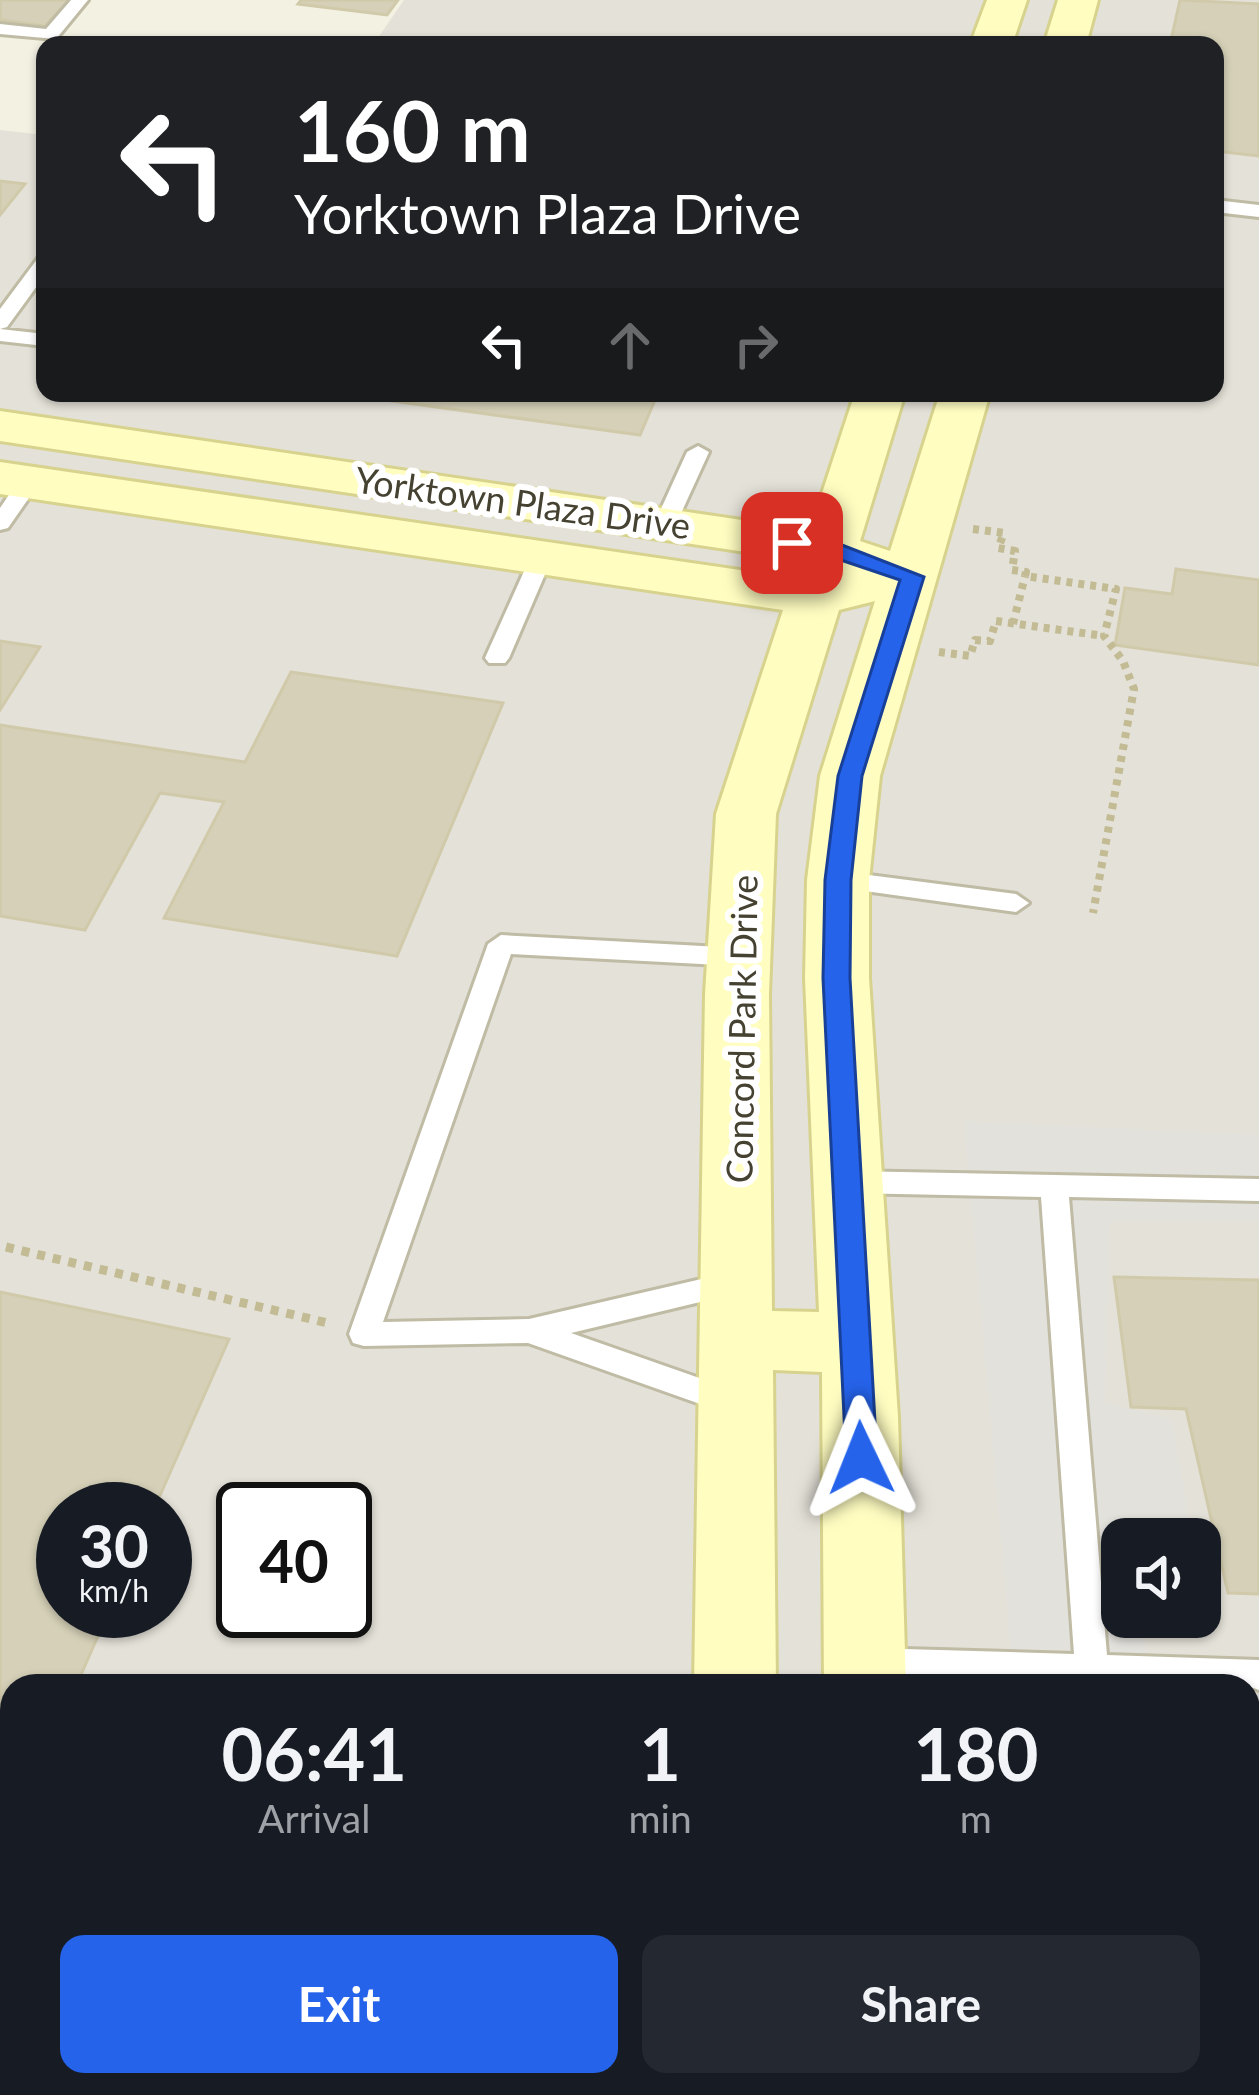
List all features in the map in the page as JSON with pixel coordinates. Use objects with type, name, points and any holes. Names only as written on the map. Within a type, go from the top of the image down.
[{"type":"street","points":[[994,36],[1006,0]]},
{"type":"street","points":[[1068,36],[1078,0]]},
{"type":"street","name":"Concord Park Drive","points":[[735,1674],[739,957],[746,814],[877,402]]},
{"type":"street","points":[[865,1674],[837,978],[838,880],[850,776],[961,402]]},
{"type":"street","name":"Yorktown Plaza Drive","points":[[0,426],[665,522],[825,574]]},
{"type":"street","points":[[10,494],[109,442]]},
{"type":"street","name":"Yorktown Plaza Drive","points":[[10,494],[541,558],[912,577]]},
{"type":"street","points":[[738,1342],[855,1343]]},
{"type":"lane","points":[[0,29],[50,34],[80,0]]},
{"type":"lane","points":[[1224,207],[1259,211]]},
{"type":"lane","points":[[0,322],[36,274]]},
{"type":"lane","points":[[0,334],[36,339]]},
{"type":"lane","points":[[665,522],[698,452]]},
{"type":"lane","points":[[497,658],[541,558]]},
{"type":"lane","points":[[838,880],[1016,903]]},
{"type":"lane","points":[[738,1342],[530,1331],[364,1334],[500,944],[739,957]]},
{"type":"lane","points":[[846,1182],[1259,1190]]},
{"type":"lane","points":[[1054,1186],[1092,1674]]},
{"type":"lane","points":[[530,1331],[738,1342]]},
{"type":"path","points":[[966,528],[1004,533],[998,548],[1016,551],[1012,570],[1026,572],[1013,624]]},
{"type":"path","points":[[1024,576],[1116,589],[1104,636]]},
{"type":"path","points":[[932,651],[970,656],[975,640],[990,641],[996,621],[1104,636],[1123,662],[1134,689],[1093,913]]},
{"type":"path","points":[[6,1247],[263,1305],[364,1334]]},
{"type":"shaded area","points":[[404,0],[1259,0],[1259,1674],[0,1674],[0,130],[36,134],[36,402],[1224,402],[1224,36],[379,36]]},
{"type":"shaded area","points":[[964,1121],[1259,1135],[1259,1221],[1110,1221],[1105,1403],[1172,1419],[1189,1518],[1101,1518],[1101,1638],[1144,1638],[1149,1674],[1013,1674]]},
{"type":"building","points":[[0,0],[69,0],[45,26],[0,20]]},
{"type":"building","points":[[301,0],[398,0],[387,15],[298,4]]},
{"type":"building","points":[[1180,0],[1259,4],[1259,156],[1224,152],[1224,36],[1172,36]]},
{"type":"building","points":[[0,181],[25,184],[0,215]]},
{"type":"building","points":[[400,402],[654,402],[640,435]]},
{"type":"building","points":[[1176,569],[1259,580],[1259,665],[1115,645],[1125,588],[1172,594]]},
{"type":"building","points":[[0,641],[40,647],[0,710]]},
{"type":"building","points":[[291,672],[503,703],[397,956],[164,918],[224,802],[160,793],[85,930],[0,916],[0,725],[245,762]]},
{"type":"building","points":[[1114,1277],[1259,1280],[1259,1594],[1228,1593],[1221,1562],[1221,1518],[1211,1518],[1186,1409],[1131,1407]]},
{"type":"building","points":[[0,1292],[229,1339],[166,1482],[36,1482],[36,1638],[97,1638],[81,1674],[0,1674]]},
{"type":"route","points":[[792,543],[834,550],[912,577],[850,776],[838,880],[837,978],[861,1458]]}]
